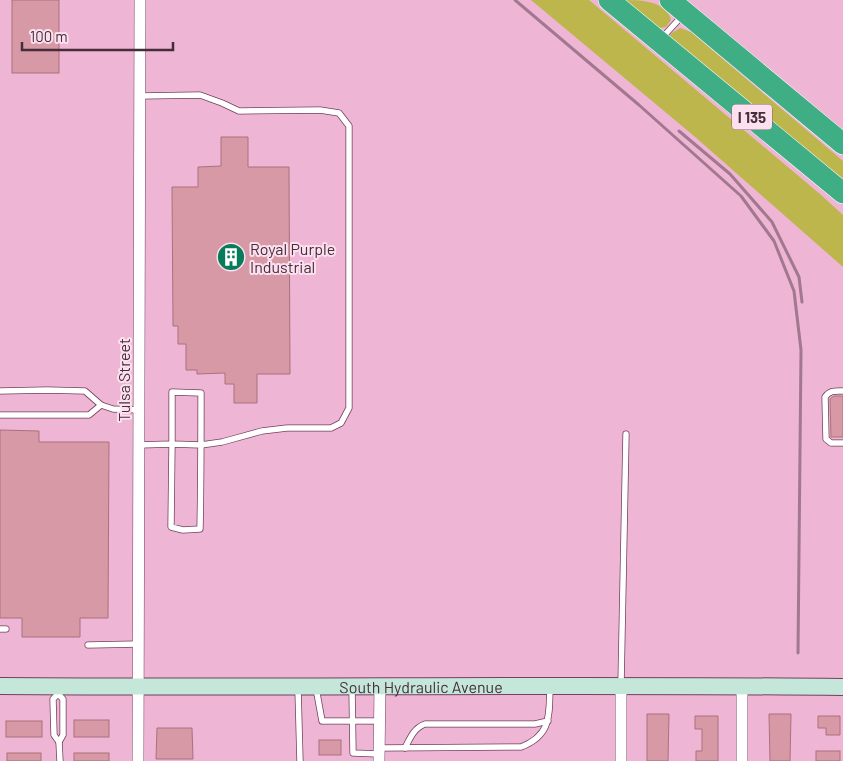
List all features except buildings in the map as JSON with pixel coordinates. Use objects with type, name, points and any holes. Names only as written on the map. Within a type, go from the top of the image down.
[{"type":"highway","name":"I 135","points":[[609,0],[843,193]]},
{"type":"highway","name":"I 135","points":[[677,6],[843,144]]},
{"type":"street","name":"Tulsa Street","points":[[138,761],[140,0]]},
{"type":"street","name":"South Hydraulic Avenue","points":[[0,686],[58,690],[139,687],[621,684],[843,687]]},
{"type":"street","points":[[621,684],[621,761]]},
{"type":"street","points":[[379,754],[380,686]]},
{"type":"street","points":[[742,686],[742,761]]},
{"type":"lane","points":[[660,42],[677,6]]},
{"type":"lane","points":[[139,445],[200,445],[222,442],[262,431],[287,428],[331,428],[341,422],[349,408],[349,126],[339,112],[320,110],[239,111],[200,95],[140,96]]},
{"type":"lane","points":[[0,391],[86,391],[101,405],[113,409],[139,410]]},
{"type":"lane","points":[[843,391],[833,391],[828,393],[826,397],[826,438],[831,443],[843,444]]},
{"type":"lane","points":[[172,392],[201,393],[200,529],[183,530],[171,527],[172,444],[172,392]]},
{"type":"lane","points":[[0,415],[89,416],[101,405]]},
{"type":"lane","points":[[621,684],[626,434]]},
{"type":"lane","points":[[88,645],[139,644]]},
{"type":"lane","points":[[352,686],[353,753],[379,754],[405,748],[521,747],[537,738],[545,730],[548,720],[550,685]]},
{"type":"lane","points":[[298,687],[300,761]]},
{"type":"lane","points":[[315,687],[322,721],[380,721]]},
{"type":"lane","points":[[58,690],[53,699],[54,735],[60,742]]},
{"type":"lane","points":[[58,690],[63,699],[64,735],[60,742],[60,761]]},
{"type":"lane","points":[[405,748],[412,734],[419,726],[425,724],[535,724],[548,720]]},
{"type":"shaded area","points":[[531,0],[589,0],[820,194],[843,215],[843,267],[694,136]]},
{"type":"shaded area","points":[[621,0],[651,2],[664,8],[671,20],[666,27],[660,28]]},
{"type":"shaded area","points":[[680,28],[691,32],[843,161],[843,186],[669,36]]},
{"type":"railway","points":[[515,0],[639,105],[741,196],[774,241],[794,291],[801,350],[798,653]]},
{"type":"railway","points":[[679,131],[730,174],[772,222],[799,277],[802,302]]},
{"type":"place","name":"Royal Purple Industrial","points":[[231,257]]}]
